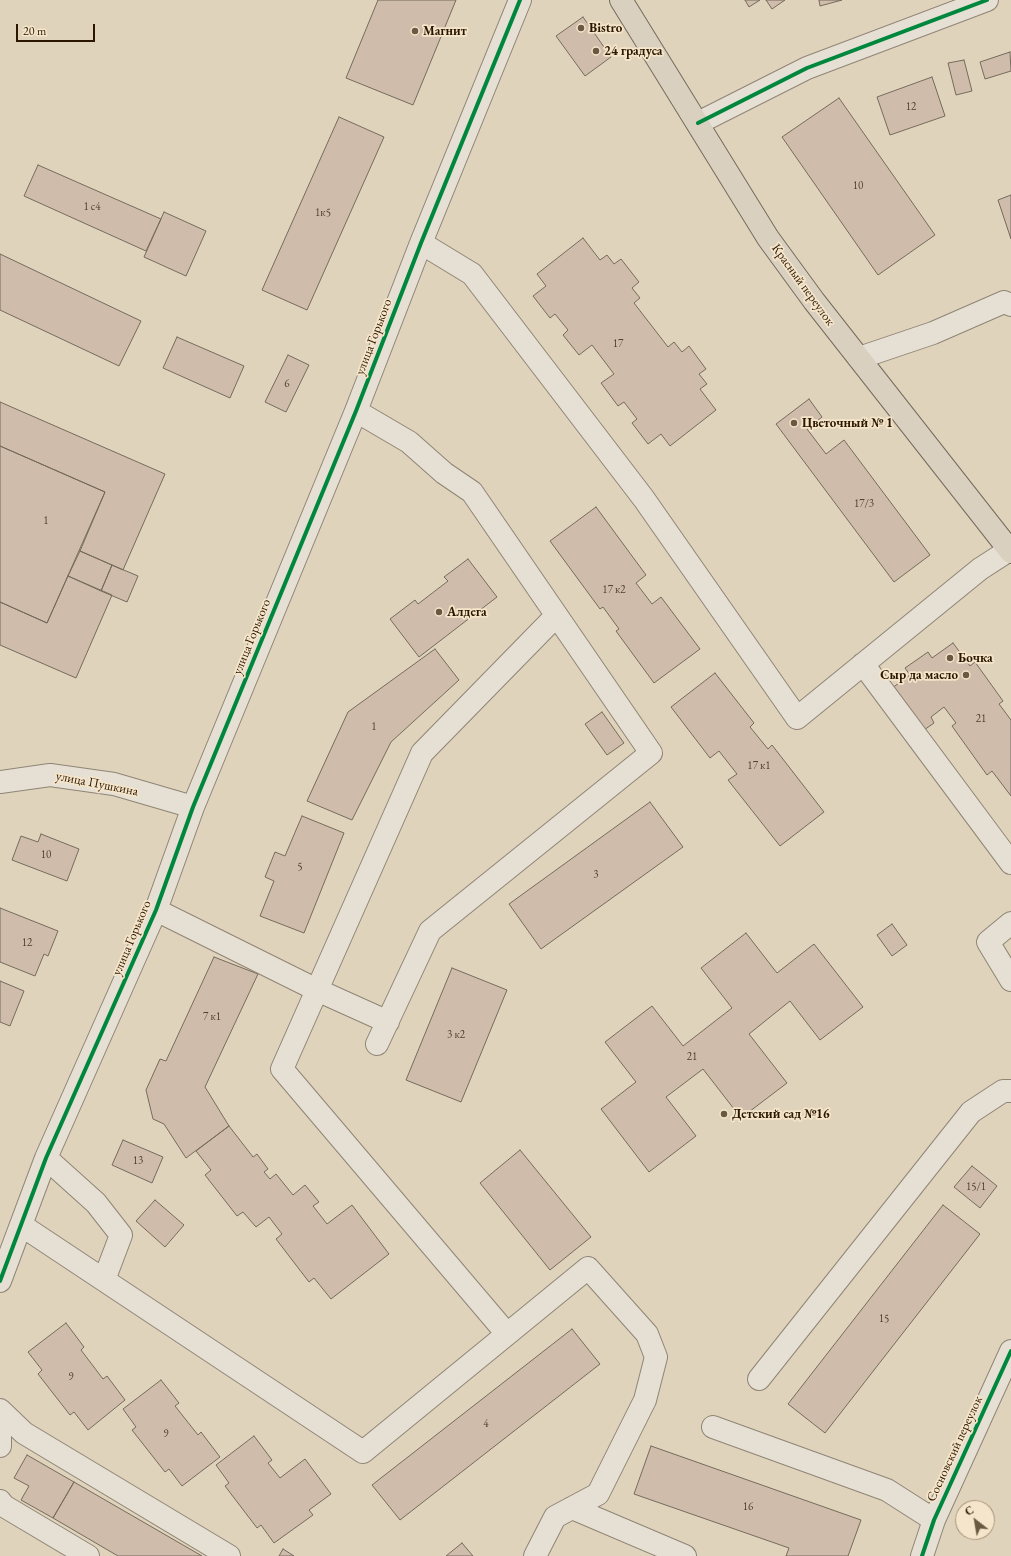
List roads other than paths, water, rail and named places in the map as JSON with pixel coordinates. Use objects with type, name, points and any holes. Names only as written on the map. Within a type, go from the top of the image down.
[{"type":"main road","name":"Красный переулок","points":[[621,0],[768,238],[814,301],[1010,550]]},
{"type":"street","name":"улица Горького","points":[[0,1281],[4,1259],[21,1225],[46,1158],[156,910],[193,806],[356,411],[421,243],[520,0]]},
{"type":"street","points":[[698,124],[807,68],[987,0]]},
{"type":"street","points":[[421,243],[472,274],[644,499],[797,718],[980,569],[1010,550]]},
{"type":"street","points":[[859,358],[932,333],[1004,302],[1011,305]]},
{"type":"street","points":[[356,411],[409,442],[444,473],[472,492],[651,753],[430,931],[377,1044]]},
{"type":"street","points":[[507,1334],[282,1070],[422,753],[556,616]]},
{"type":"street","points":[[863,664],[1011,863]]},
{"type":"street","name":"улица Пушкина","points":[[0,782],[50,775],[114,784],[193,806]]},
{"type":"street","points":[[156,910],[317,990],[388,1022]]},
{"type":"street","points":[[1011,923],[988,942],[1011,980]]},
{"type":"street","points":[[759,1379],[971,1112],[1003,1091],[1011,1092]]},
{"type":"street","points":[[46,1158],[96,1203],[121,1236],[104,1280]]},
{"type":"street","points":[[21,1225],[363,1452],[588,1268],[647,1334],[656,1357],[645,1400],[598,1494],[555,1517],[535,1556]]},
{"type":"street","name":"Сосновский переулок","points":[[922,1556],[934,1520],[1011,1351]]},
{"type":"street","points":[[0,1410],[24,1433],[229,1556]]},
{"type":"street","points":[[0,1426],[0,1446]]},
{"type":"street","points":[[714,1427],[887,1490],[934,1520]]},
{"type":"street","points":[[0,1501],[4,1506],[88,1556]]},
{"type":"street","points":[[572,1508],[685,1556]]},
{"type":"place","name":"Bistro","points":[[581,28]]},
{"type":"place","name":"Магнит","points":[[415,31]]},
{"type":"place","name":"24 градуса","points":[[596,51]]},
{"type":"place","name":"Цветочный № 1","points":[[794,423]]},
{"type":"place","name":"Алдега","points":[[439,612]]},
{"type":"place","name":"Бочка","points":[[950,658]]},
{"type":"place","name":"Сыр да масло","points":[[966,675]]},
{"type":"place","name":"Детский сад №16","points":[[724,1114]]}]
